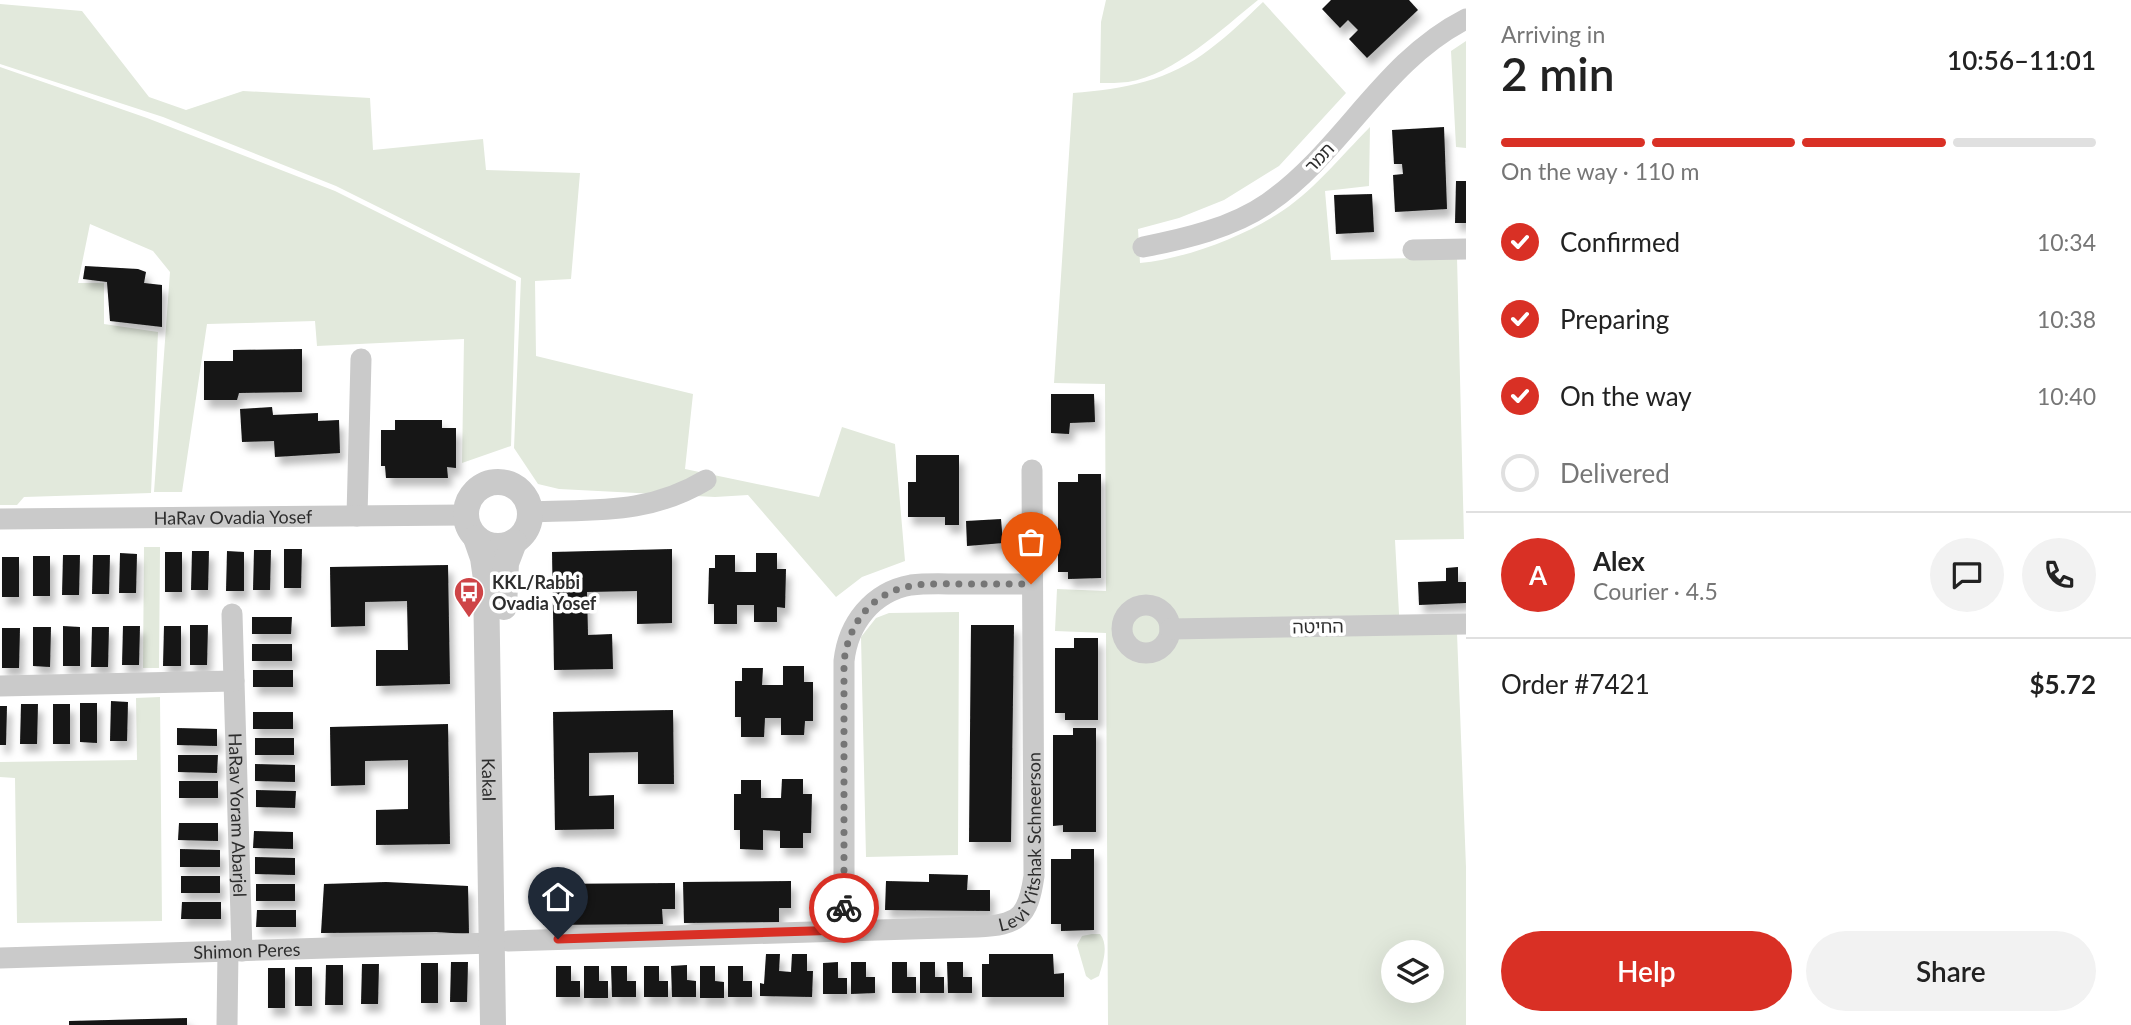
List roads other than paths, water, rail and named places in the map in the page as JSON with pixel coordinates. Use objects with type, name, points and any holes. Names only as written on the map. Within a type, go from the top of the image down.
[{"type":"street","name":"תמר","points":[[1143,247],[1184,239],[1228,223],[1265,205],[1291,186],[1397,71],[1439,35],[1466,19]]},
{"type":"street","points":[[1413,250],[1466,249]]},
{"type":"street","points":[[358,516],[361,359]]},
{"type":"street","name":"Levi Yitshak Schneerson","points":[[500,942],[998,926],[1018,918],[1030,903],[1034,876],[1032,470]]},
{"type":"street","points":[[530,512],[645,506],[670,498],[706,480]]},
{"type":"street","points":[[496,481],[509,483],[521,491],[530,512],[527,527],[514,542],[494,546],[471,527],[466,506],[472,494],[481,486],[496,481]]},
{"type":"street","name":"HaRav Ovadia Yosef","points":[[0,519],[358,516],[471,527]]},
{"type":"street","name":"Kakal","points":[[471,527],[483,558],[486,579],[500,942],[510,1025]]},
{"type":"street","name":"Kakal","points":[[493,1025],[500,942],[503,593],[506,558],[514,542]]},
{"type":"street","points":[[844,930],[844,662],[854,626],[869,607],[889,592],[900,588],[923,584],[1031,584]]},
{"type":"street","name":"HaRav Yoram Abarjel","points":[[227,1025],[235,951],[232,614]]},
{"type":"street","name":"החיטה","points":[[1170,629],[1466,624]]},
{"type":"street","points":[[0,686],[234,681]]},
{"type":"street","name":"Shimon Peres","points":[[0,958],[500,942]]},
{"type":"place","name":"KKL/Rabbi Ovadia Yosef","points":[[469,619]]}]
